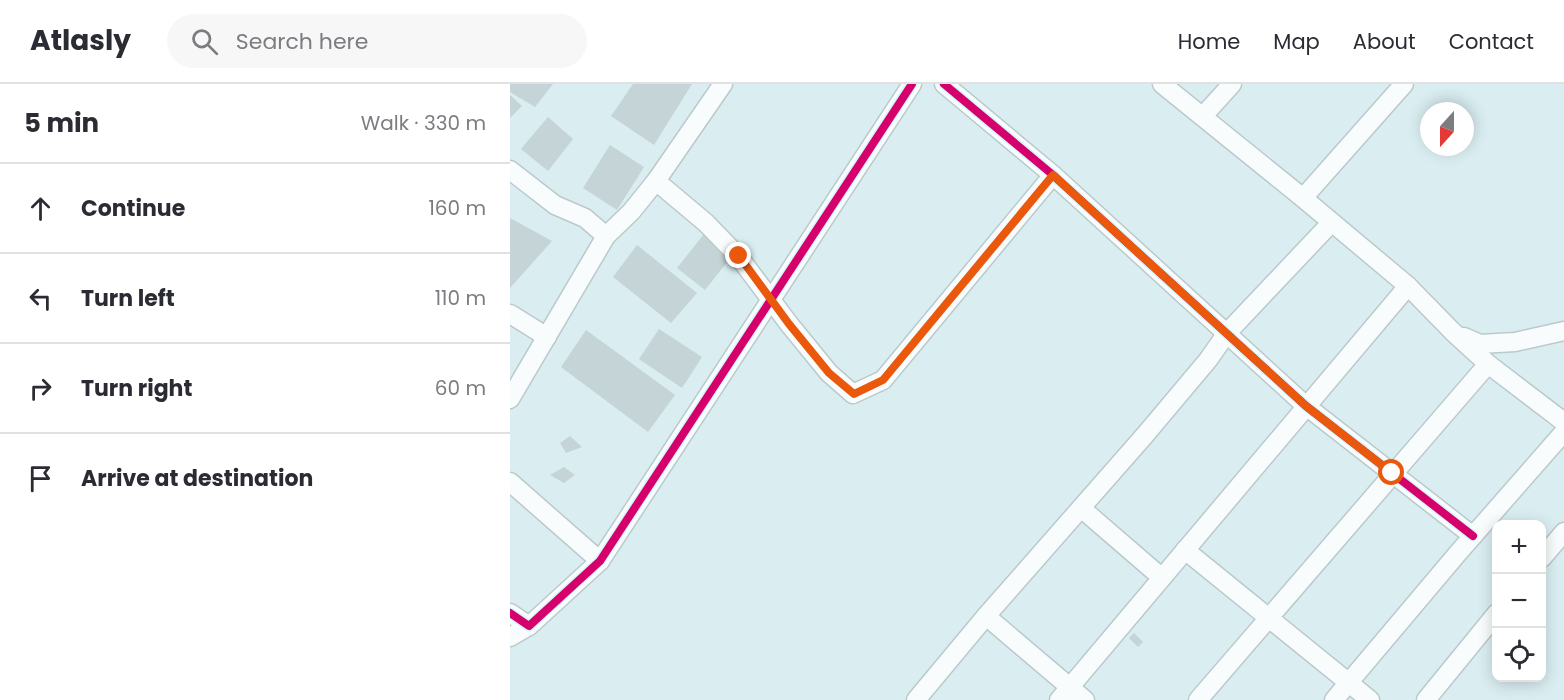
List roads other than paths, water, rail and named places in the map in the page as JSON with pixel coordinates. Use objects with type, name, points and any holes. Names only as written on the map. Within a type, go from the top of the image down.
[{"type":"street","points":[[510,399],[606,236],[631,212],[657,181],[723,84]]},
{"type":"street","points":[[510,637],[529,626],[600,561],[912,84]]},
{"type":"street","points":[[944,84],[1053,175],[1306,406],[1473,536]]},
{"type":"street","points":[[1162,84],[1408,286],[1488,364],[1564,422]]},
{"type":"street","points":[[1203,116],[1232,84]]},
{"type":"street","points":[[1303,198],[1404,84]]},
{"type":"street","points":[[510,170],[555,205],[585,218],[606,236]]},
{"type":"street","points":[[657,181],[739,256],[829,373],[854,394],[883,380],[1053,175]]},
{"type":"street","points":[[916,700],[1208,360],[1227,333],[1331,223]]},
{"type":"street","points":[[1064,693],[1408,286]]},
{"type":"street","points":[[510,314],[547,337]]},
{"type":"street","points":[[1453,332],[1480,345],[1515,342],[1564,331]]},
{"type":"street","points":[[1198,700],[1488,364]]},
{"type":"street","points":[[1334,700],[1564,432]]},
{"type":"street","points":[[510,482],[600,561]]},
{"type":"street","points":[[1081,508],[1161,577]]},
{"type":"street","points":[[1546,553],[1564,532]]},
{"type":"street","points":[[1185,550],[1370,700]]},
{"type":"street","points":[[510,614],[529,626]]},
{"type":"street","points":[[986,616],[1064,693],[1085,700]]},
{"type":"street","points":[[1426,700],[1492,619]]}]
